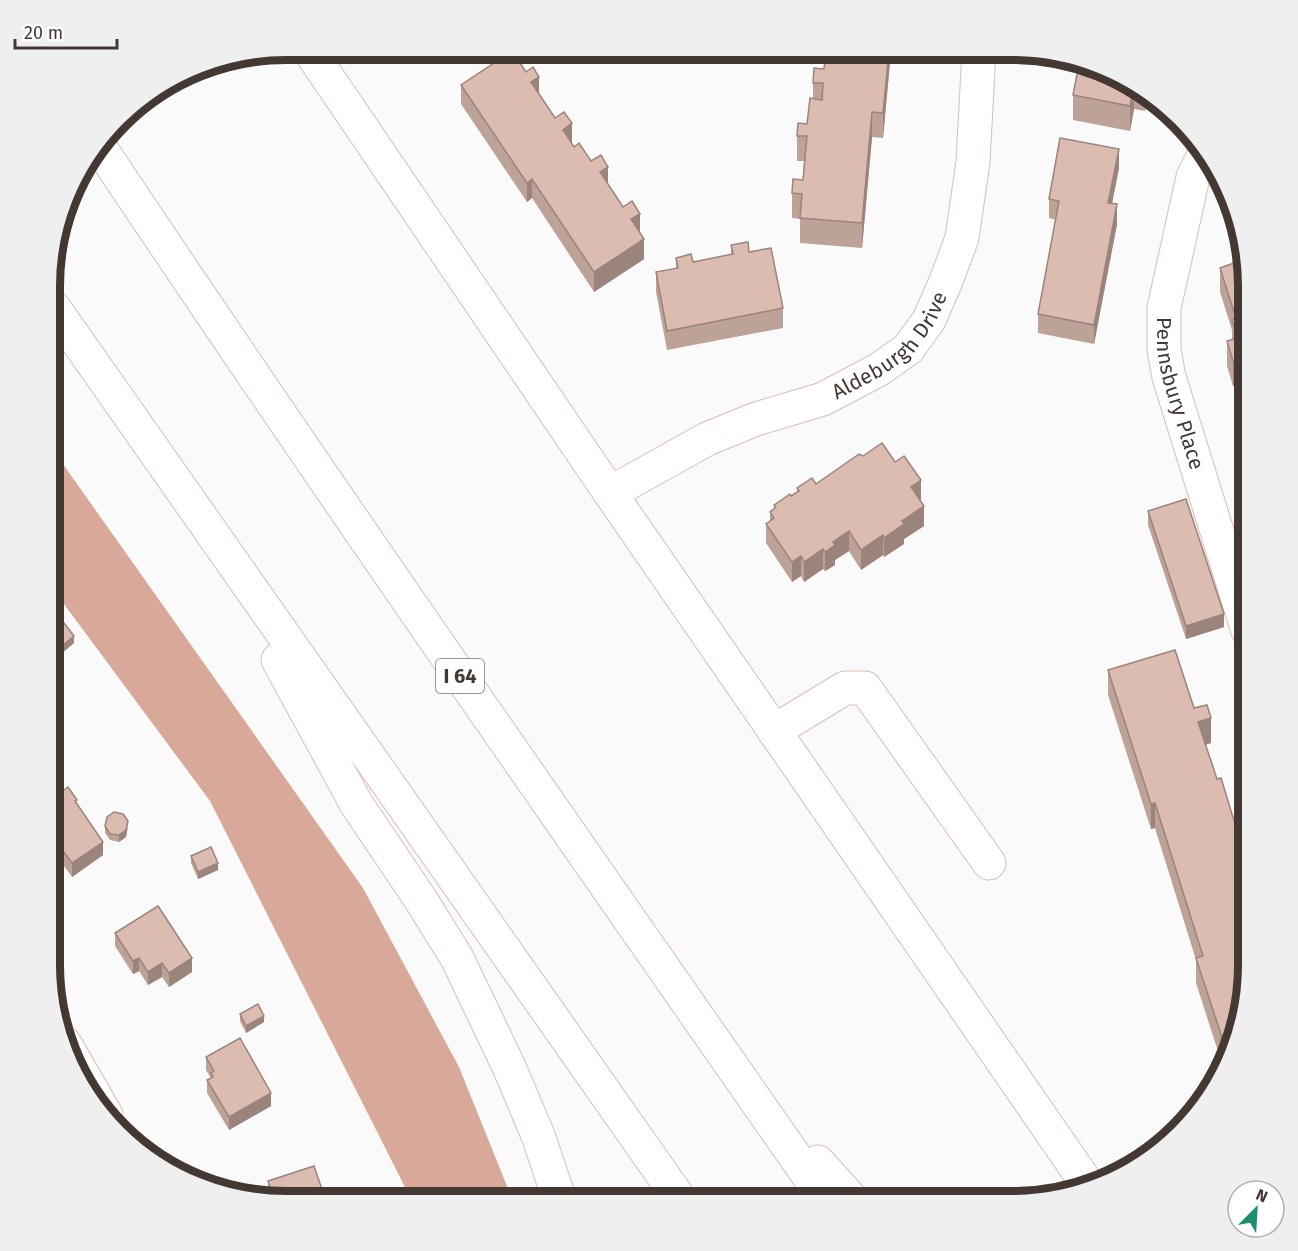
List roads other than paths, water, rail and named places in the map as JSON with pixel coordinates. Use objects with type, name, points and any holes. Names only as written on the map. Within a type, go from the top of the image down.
[{"type":"main road","points":[[316,60],[610,493],[1084,1179]]},
{"type":"main road","name":"Aldeburgh Drive","points":[[610,493],[707,439],[756,419],[823,399],[878,370],[908,349],[929,320],[963,238],[973,162],[979,60]]},
{"type":"main road","name":"I 64","points":[[104,153],[246,367],[819,1191]]},
{"type":"main road","name":"Pennsbury Place","points":[[1201,162],[1193,177],[1164,308],[1164,350],[1169,377],[1238,599]]},
{"type":"main road","points":[[60,317],[674,1191]]},
{"type":"main road","points":[[203,521],[357,805],[457,958],[510,1069],[539,1138],[557,1191]]},
{"type":"main road","points":[[774,731],[845,688],[865,688],[989,863]]},
{"type":"main road","points":[[734,1069],[844,1191]]}]
